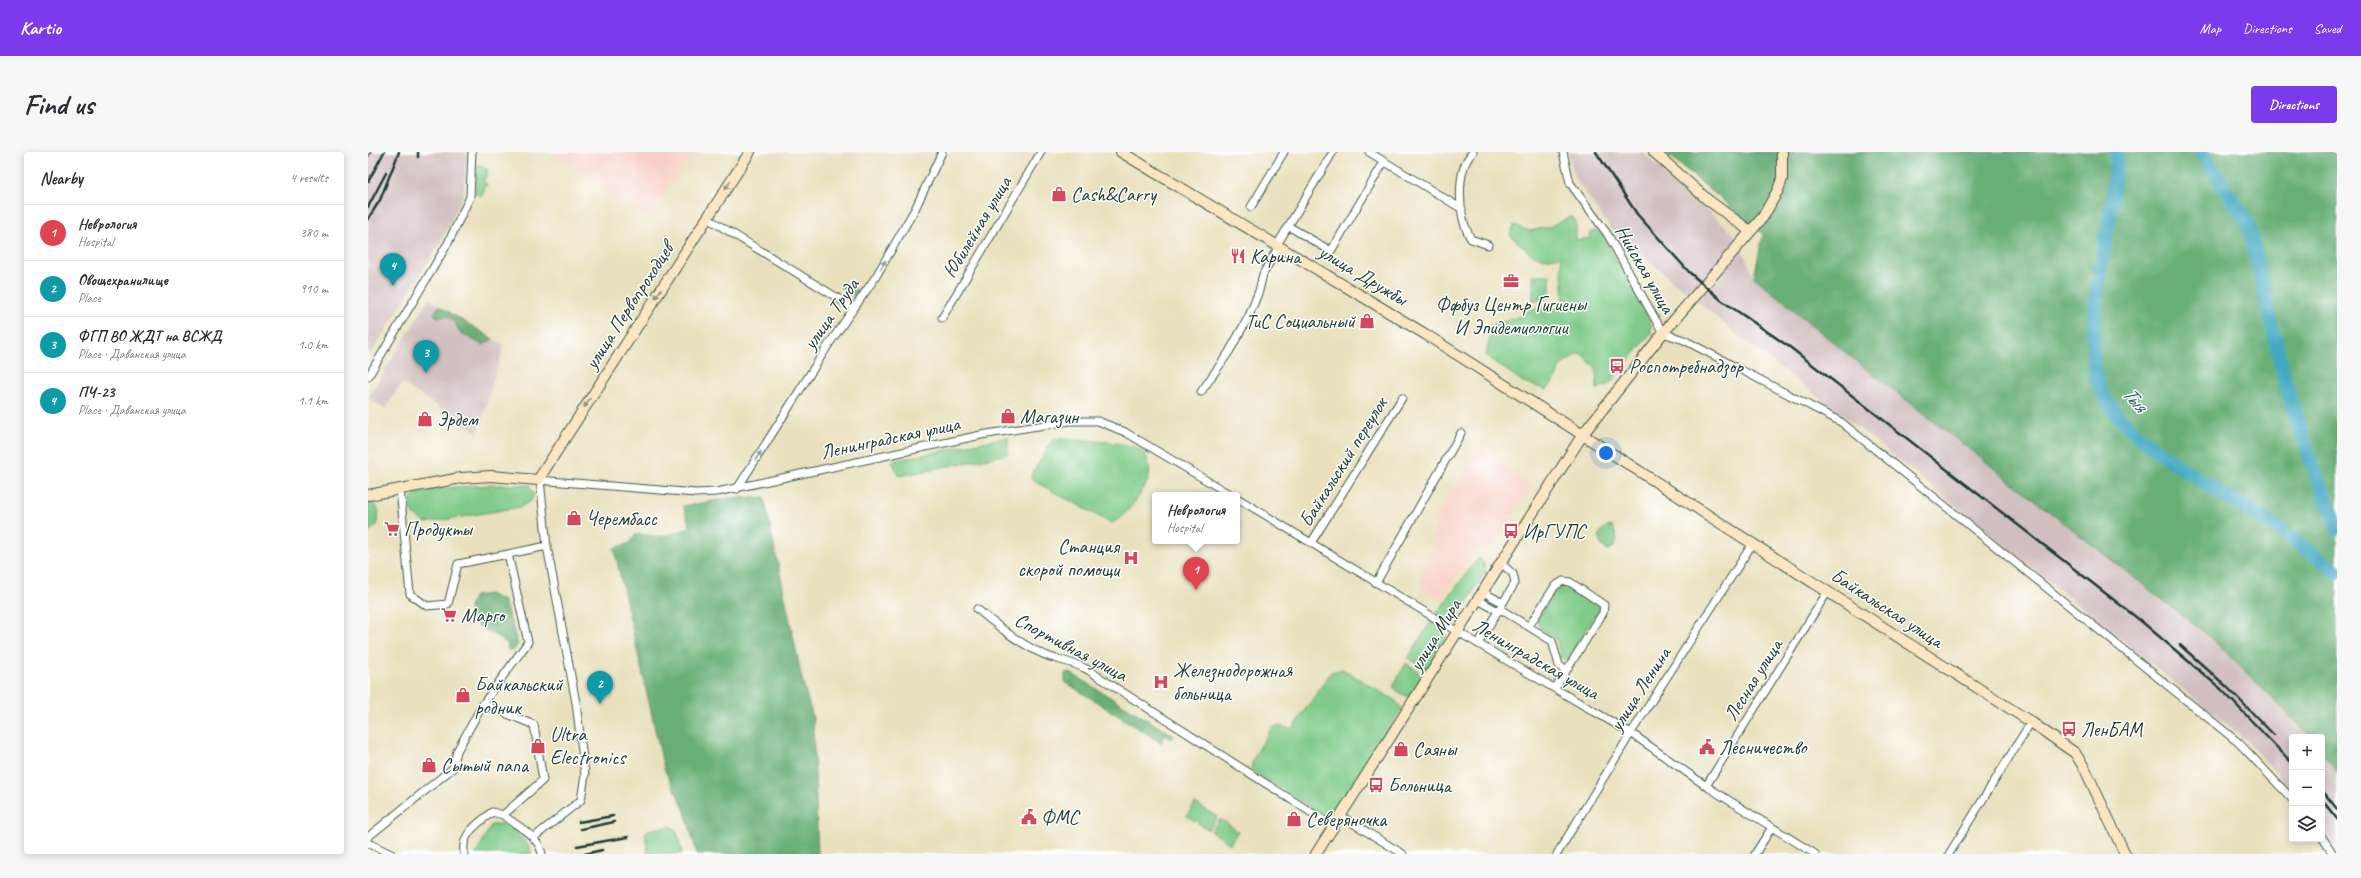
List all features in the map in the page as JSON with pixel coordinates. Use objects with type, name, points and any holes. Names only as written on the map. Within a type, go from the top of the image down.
[{"type":"street","points":[[368,377],[448,243],[470,197],[472,152]]},
{"type":"street","name":"улица Первопроходцев","points":[[539,480],[750,152]]},
{"type":"street","name":"улица Труда","points":[[737,489],[798,391],[875,278],[915,209],[942,152]]},
{"type":"street","name":"Юбилейная улица","points":[[942,318],[1041,152]]},
{"type":"street","name":"улица Дружбы","points":[[1121,152],[1425,334],[1583,434]]},
{"type":"street","points":[[1251,207],[1284,152]]},
{"type":"street","points":[[1201,392],[1230,352],[1249,316],[1259,291],[1263,274],[1288,226],[1333,152]]},
{"type":"street","points":[[1368,152],[1462,209]]},
{"type":"street","points":[[1473,152],[1462,170],[1462,209],[1471,239],[1488,245]]},
{"type":"street","name":"Нийская улица","points":[[1563,152],[1570,183],[1608,235],[1663,333],[1684,340],[1841,422],[2239,743],[2289,796]]},
{"type":"street","points":[[1654,152],[1708,200],[1750,231]]},
{"type":"street","name":"улица Мира","points":[[1316,854],[1334,828],[1583,434],[1663,333],[1763,217],[1778,190],[1782,179],[1782,152]]},
{"type":"street","points":[[1288,226],[1331,252],[1384,162]]},
{"type":"street","points":[[707,218],[854,308]]},
{"type":"street","name":"Байкальский переулок","points":[[1311,543],[1402,398]]},
{"type":"street","name":"Ленинградская улица","points":[[539,480],[696,493],[737,489],[879,455],[1012,428],[1070,421],[1098,421],[1125,432],[1226,492]]},
{"type":"street","points":[[1376,583],[1462,433]]},
{"type":"street","name":"Байкальская улица","points":[[1583,434],[2031,722],[2075,753],[2085,769],[2125,854]]},
{"type":"street","points":[[368,494],[468,478],[490,476],[539,480],[547,546],[576,703],[586,776],[581,800],[533,838]]},
{"type":"street","points":[[400,489],[410,594],[427,606],[448,604],[458,564],[547,546]]},
{"type":"street","name":"Ленинградская улица","points":[[1240,500],[1478,644],[1631,733],[1706,786],[1815,854]]},
{"type":"street","name":"улица Ленина","points":[[1557,854],[1631,733],[1753,543]]},
{"type":"street","points":[[368,837],[453,768],[457,751],[483,704],[528,642],[508,554]]},
{"type":"street","points":[[1478,644],[1513,586],[1515,577],[1511,571],[1501,563]]},
{"type":"street","points":[[1529,626],[1555,586],[1560,582],[1570,582],[1603,604],[1604,612],[1555,688]]},
{"type":"street","name":"Лесная улица","points":[[1706,786],[1828,591]]},
{"type":"street","points":[[1480,596],[1552,641],[1559,665],[1566,671]]},
{"type":"street","name":"Спортивная улица","points":[[977,609],[1003,631],[1049,656],[1076,663],[1088,670],[1334,828]]},
{"type":"street","points":[[483,704],[534,726],[543,780],[504,815]]},
{"type":"street","points":[[1949,854],[2031,722]]},
{"type":"street","points":[[464,854],[463,845],[467,833],[492,812],[504,815],[533,838],[541,847],[542,854]]},
{"type":"street","points":[[1341,816],[1403,854]]},
{"type":"street","points":[[1755,854],[1772,827]]},
{"type":"street","points":[[2325,841],[2334,854]]},
{"type":"street","points":[[368,843],[391,854]]},
{"type":"shaded area","points":[[368,152],[467,152],[463,195],[442,240],[368,358]]},
{"type":"shaded area","points":[[550,152],[693,152],[648,218]]},
{"type":"shaded area","points":[[1568,152],[1642,152],[1735,235],[1754,277],[1846,353],[2210,637],[2308,734],[2289,734],[2289,788],[2246,740],[1845,417],[1740,337],[1610,228],[1574,176]]},
{"type":"shaded area","points":[[429,299],[504,345],[478,433],[402,383],[385,409],[368,398]]},
{"type":"shaded area","points":[[1479,446],[1532,487],[1488,550],[1480,545],[1441,599],[1419,586],[1431,547],[1436,522]]},
{"type":"shaded area","points":[[2325,756],[2337,772],[2337,849],[2325,831]]},
{"type":"green space","points":[[1665,152],[2337,152],[2337,772],[2325,756],[2325,734],[2308,734],[2210,637],[1846,353],[1754,277],[1763,234]]},
{"type":"green space","points":[[478,164],[488,170],[483,182],[487,184],[481,196],[475,193]]},
{"type":"green space","points":[[1572,216],[1576,222],[1576,240],[1591,238],[1590,233],[1597,230],[1602,234],[1651,323],[1651,333],[1610,384],[1597,389],[1596,368],[1580,353],[1560,366],[1556,378],[1547,390],[1523,382],[1486,356],[1492,325],[1521,316],[1531,309],[1562,309],[1564,303],[1561,256],[1545,259],[1531,254],[1510,235],[1514,225],[1529,231],[1549,227]]},
{"type":"green space","points":[[1533,275],[1550,275],[1550,294],[1545,299],[1533,300]]},
{"type":"green space","points":[[843,282],[859,291],[858,294],[851,295],[842,289],[841,284]]},
{"type":"green space","points":[[439,306],[493,339],[483,345],[461,333],[452,319],[446,316],[438,317],[434,314]]},
{"type":"green space","points":[[1008,437],[1008,454],[899,476],[892,461]]},
{"type":"green space","points":[[1053,439],[1113,443],[1126,445],[1142,451],[1146,456],[1150,470],[1149,477],[1139,496],[1128,511],[1116,521],[1111,523],[1032,480],[1031,476]]},
{"type":"green space","points":[[490,485],[529,485],[534,494],[531,501],[520,507],[426,523],[414,515],[409,501],[415,494],[441,488]]},
{"type":"green space","points":[[764,497],[802,679],[813,718],[818,854],[697,854],[684,808],[664,769],[614,548],[630,543],[635,535],[663,536],[690,527],[683,506],[730,498]]},
{"type":"green space","points":[[371,501],[379,511],[377,525],[368,532],[368,502]]},
{"type":"green space","points":[[1608,526],[1613,527],[1617,539],[1614,547],[1607,550],[1601,544],[1599,537],[1604,528]]},
{"type":"green space","points":[[1478,558],[1483,562],[1486,571],[1457,619],[1450,621],[1436,614]]},
{"type":"green space","points":[[1564,585],[1572,586],[1600,606],[1568,659],[1565,660],[1560,656],[1557,640],[1540,628],[1537,620],[1558,587]]},
{"type":"green space","points":[[489,594],[504,601],[518,644],[513,651],[508,650],[507,643],[470,620],[469,606],[475,596]]},
{"type":"green space","points":[[1431,621],[1445,631],[1446,638],[1428,669],[1408,658]]},
{"type":"green space","points":[[1406,663],[1418,671],[1421,678],[1409,697],[1400,693],[1393,687]]},
{"type":"green space","points":[[1342,669],[1396,701],[1402,709],[1332,815],[1324,816],[1251,770],[1253,759],[1272,727],[1278,726],[1292,729],[1331,672]]},
{"type":"green space","points":[[1069,672],[1174,736],[1172,739],[1165,735],[1161,743],[1065,682],[1065,673]]},
{"type":"green space","points":[[1195,803],[1217,817],[1209,830],[1187,816]]},
{"type":"green space","points":[[1220,819],[1238,831],[1230,844],[1211,831]]},
{"type":"green space","points":[[506,823],[530,847],[531,854],[476,854],[491,825]]},
{"type":"green space","points":[[671,826],[677,831],[682,854],[648,854],[645,833],[648,830]]},
{"type":"waterway","name":"Тыя","points":[[2117,152],[2112,202],[2096,295],[2093,340],[2097,380],[2107,402],[2125,423],[2149,444],[2176,464],[2279,529],[2337,572]]},
{"type":"waterway","name":"Тыя","points":[[2201,152],[2248,223],[2286,386],[2311,461],[2337,528]]},
{"type":"railway","points":[[368,156],[370,152]]},
{"type":"railway","points":[[368,182],[384,152]]},
{"type":"railway","points":[[368,219],[380,200],[399,152]]},
{"type":"railway","points":[[418,152],[418,157]]},
{"type":"railway","points":[[1596,152],[1637,214],[1689,272],[1721,300],[1791,348],[2141,621],[2221,689],[2289,760]]},
{"type":"railway","points":[[368,207],[386,173]]},
{"type":"railway","points":[[2180,645],[2227,687],[2274,735]]},
{"type":"railway","points":[[2325,794],[2337,809]]},
{"type":"railway","points":[[2325,804],[2337,819]]},
{"type":"railway","points":[[579,822],[613,816]]},
{"type":"railway","points":[[581,829],[614,822]]},
{"type":"railway","points":[[577,846],[628,837]]},
{"type":"railway","points":[[585,854],[602,850]]},
{"type":"place","name":"Cash&Carry","points":[[1059,194]]},
{"type":"place","name":"Карина","points":[[1238,256]]},
{"type":"place","name":"Ффбуз Центр Гигиены И Эпидемиологии","points":[[1511,281]]},
{"type":"place","name":"ПЧ-23","points":[[393,286]]},
{"type":"place","name":"ТиС Социальный","points":[[1367,321]]},
{"type":"place","name":"Роспотребнадзор","points":[[1617,366]]},
{"type":"place","name":"ФГП ВО ЖДТ на ВСЖД","points":[[426,373]]},
{"type":"place","name":"Магазин","points":[[1008,416]]},
{"type":"place","name":"Эрдем","points":[[425,419]]},
{"type":"place","name":"Черембасс","points":[[574,518]]},
{"type":"place","name":"Продукты","points":[[392,529]]},
{"type":"place","name":"ИрГУПС","points":[[1511,531]]},
{"type":"place","name":"Станция скорой помощи","points":[[1131,558]]},
{"type":"place","name":"Неврология","points":[[1196,590]]},
{"type":"place","name":"Марго","points":[[449,615]]},
{"type":"place","name":"Железнодорожная больница","points":[[1161,682]]},
{"type":"place","name":"Байкальский родник","points":[[463,695]]},
{"type":"place","name":"Овощехранилище","points":[[600,704]]},
{"type":"place","name":"ЛенБАМ","points":[[2069,729]]},
{"type":"place","name":"Ultra Electronics","points":[[538,746]]},
{"type":"place","name":"Лесничество","points":[[1707,747]]},
{"type":"place","name":"Саяны","points":[[1401,749]]},
{"type":"place","name":"Сытый папа","points":[[429,765]]},
{"type":"place","name":"Больница","points":[[1376,785]]},
{"type":"place","name":"ФМС","points":[[1029,817]]},
{"type":"place","name":"Северяночка","points":[[1294,819]]}]
